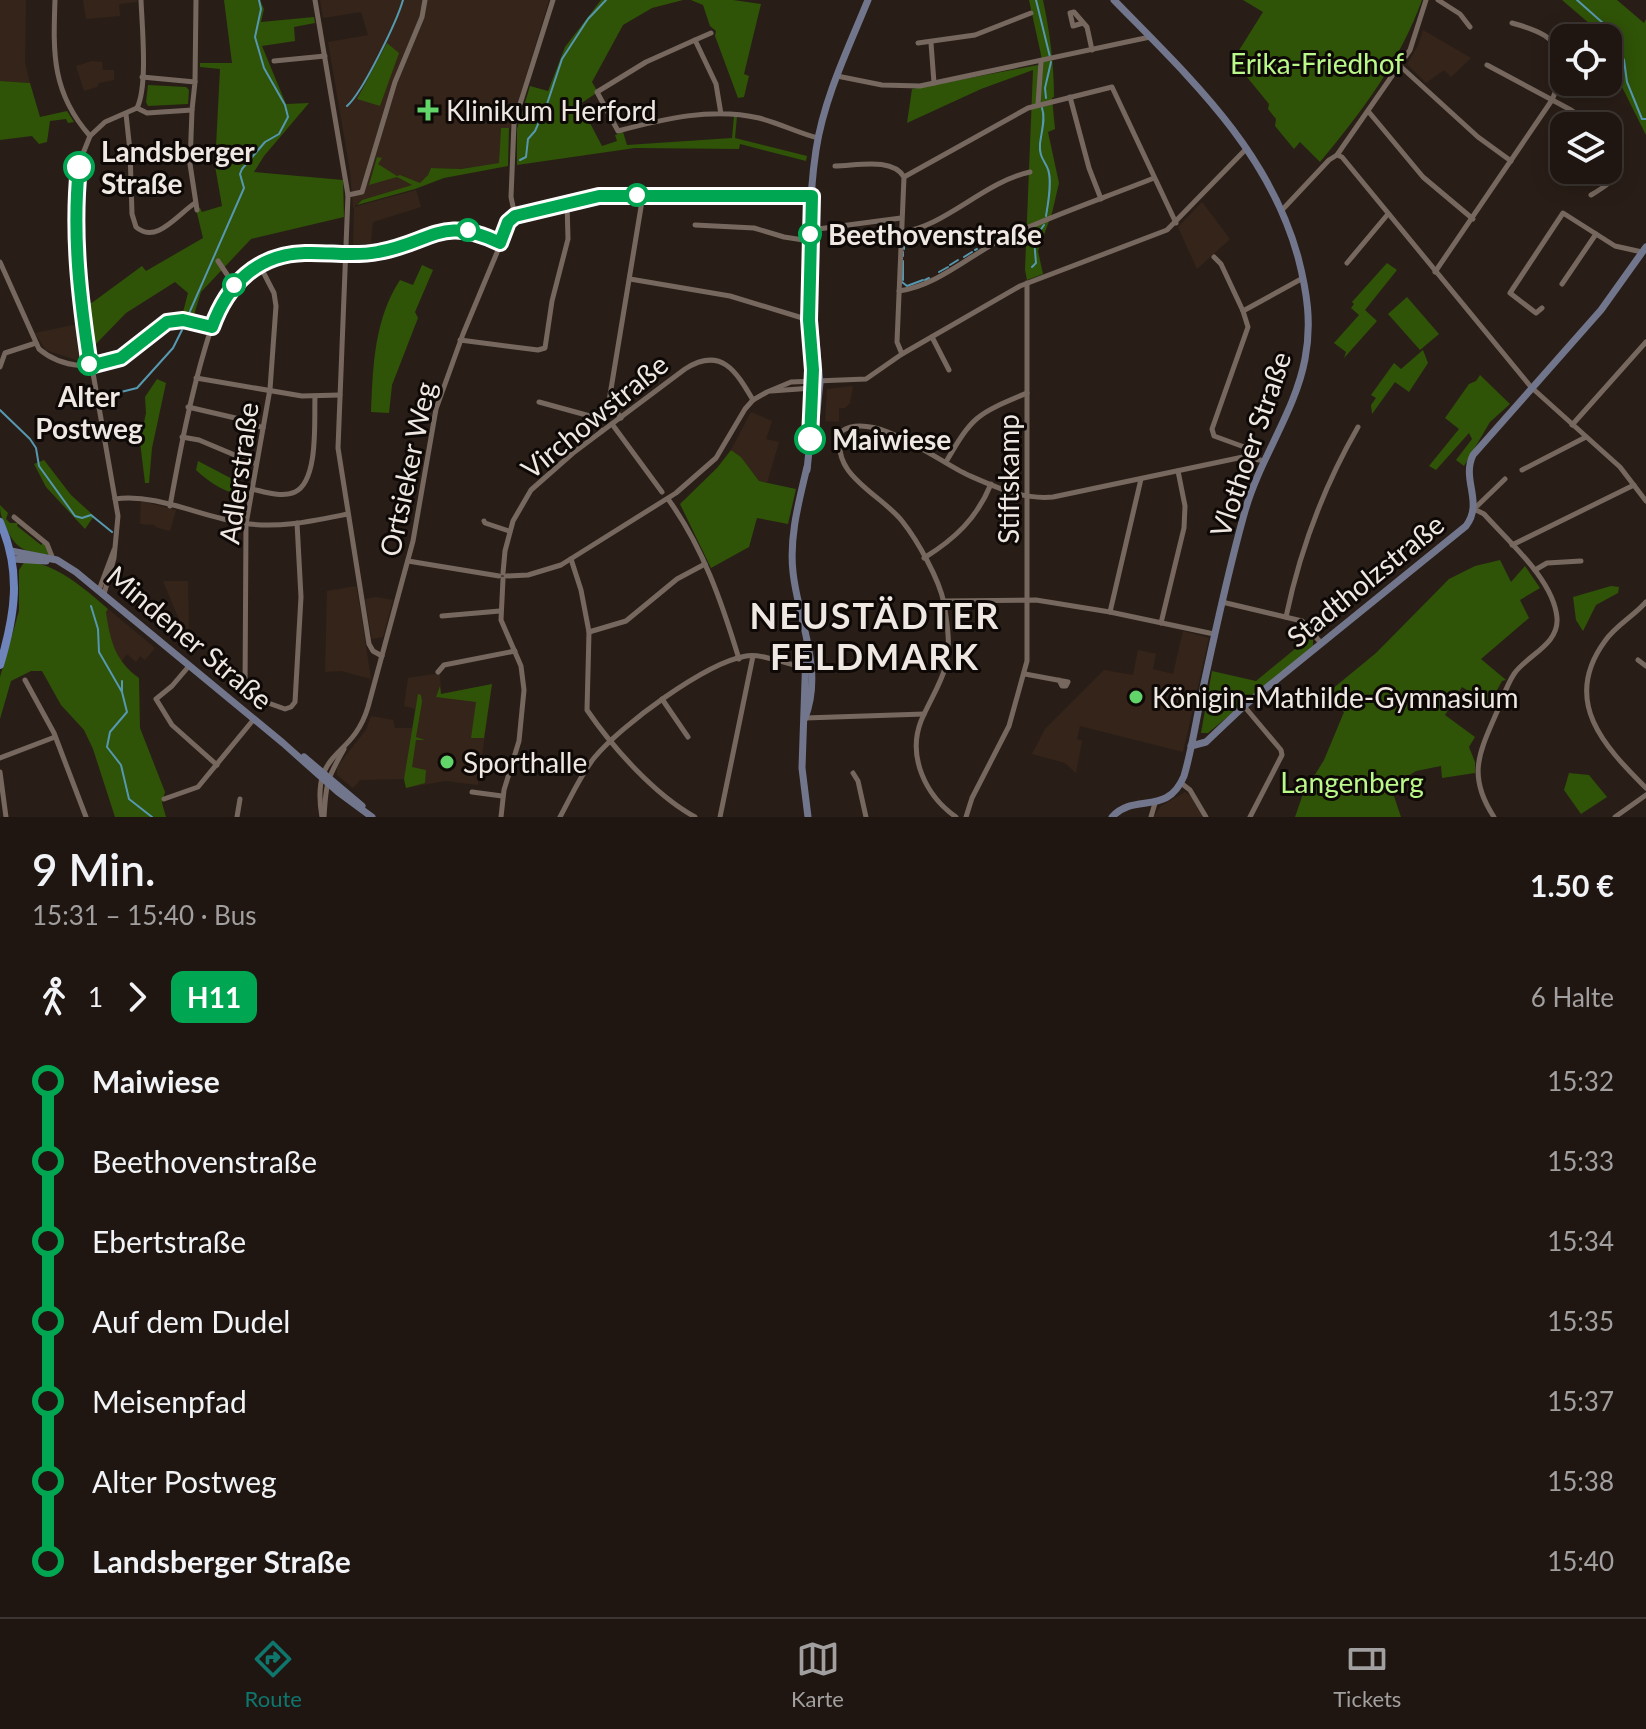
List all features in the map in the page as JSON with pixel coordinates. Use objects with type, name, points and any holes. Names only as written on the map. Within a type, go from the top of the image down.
[{"type":"main road","points":[[0,522],[15,600],[0,665]]},
{"type":"street","points":[[55,0],[55,69],[70,109],[90,136]]},
{"type":"street","points":[[101,592],[118,524],[79,293],[75,218],[79,167],[90,136],[105,122],[137,108],[141,97],[141,0]]},
{"type":"street","points":[[196,0],[190,164],[197,210]]},
{"type":"street","points":[[315,0],[348,195],[338,455],[369,644],[382,656]]},
{"type":"street","points":[[348,195],[362,192],[395,82],[422,17],[425,0]]},
{"type":"street","points":[[553,0],[514,123],[511,197],[515,216],[599,196],[812,196]]},
{"type":"street","points":[[808,817],[802,768],[808,668],[792,548],[818,419],[809,320],[812,196],[818,138],[837,76],[868,0]]},
{"type":"street","name":"Vlothoer Straße","points":[[1114,0],[1201,90],[1247,148],[1269,182],[1283,209],[1304,278],[1309,310],[1305,358],[1294,395],[1247,507],[1181,783]]},
{"type":"street","points":[[1283,209],[1337,155],[1368,111],[1414,41],[1426,0]]},
{"type":"street","points":[[1438,0],[1460,14],[1470,27]]},
{"type":"street","points":[[918,43],[975,35],[1031,13]]},
{"type":"street","points":[[1083,23],[1088,30],[1092,50]]},
{"type":"street","points":[[1512,23],[1537,31],[1550,39]]},
{"type":"street","points":[[711,33],[646,62],[597,92],[616,131],[663,120],[721,114],[760,118],[818,138]]},
{"type":"street","points":[[837,76],[882,85],[912,86],[1151,37]]},
{"type":"street","points":[[695,40],[716,84],[721,114]]},
{"type":"street","points":[[931,43],[934,83]]},
{"type":"street","points":[[274,61],[325,56]]},
{"type":"street","points":[[1036,105],[1041,62]]},
{"type":"street","points":[[1399,65],[1478,137],[1511,161]]},
{"type":"street","points":[[1487,65],[1572,112]]},
{"type":"street","points":[[142,77],[195,82]]},
{"type":"street","points":[[904,177],[1036,105],[1112,87],[1176,223]]},
{"type":"street","points":[[1435,272],[1554,96]]},
{"type":"street","points":[[1070,97],[1085,156],[1101,199]]},
{"type":"street","points":[[137,108],[147,113],[192,110]]},
{"type":"street","points":[[1368,111],[1423,177],[1473,219]]},
{"type":"street","points":[[126,114],[132,214],[136,227],[147,234],[158,232],[195,203]]},
{"type":"street","points":[[408,561],[503,576],[545,572],[668,499],[716,458],[753,400],[782,384],[866,379],[902,354],[1027,283],[1161,233],[1176,223],[1247,148]]},
{"type":"street","points":[[1337,155],[1342,157],[1531,387],[1620,467],[1646,501]]},
{"type":"street","points":[[835,166],[890,165],[904,177],[897,342],[902,354]]},
{"type":"street","points":[[901,232],[923,226],[999,182],[1030,172]]},
{"type":"street","points":[[899,291],[922,285],[980,250],[1028,227],[1154,178]]},
{"type":"street","points":[[1591,195],[1611,184]]},
{"type":"street","points":[[621,418],[609,401],[643,195]]},
{"type":"street","points":[[460,340],[538,350],[545,348],[552,301],[568,239],[567,202]]},
{"type":"street","points":[[1347,263],[1388,214]]},
{"type":"street","points":[[1542,308],[1537,313],[1510,293],[1562,215],[1567,214],[1615,246],[1644,250]]},
{"type":"street","name":"Ortsieker Weg","points":[[324,776],[364,721],[408,561],[436,409],[508,222],[515,216]]},
{"type":"street","points":[[818,229],[901,218]]},
{"type":"street","points":[[695,225],[754,228],[810,241]]},
{"type":"street","points":[[170,506],[188,407],[212,327],[219,308],[234,285],[259,264],[295,254],[388,250],[447,230],[475,232],[500,243]]},
{"type":"street","points":[[1562,284],[1596,234]]},
{"type":"street","name":"Stadtholzstraße","points":[[1192,742],[1206,742],[1244,706],[1461,531],[1474,509],[1468,475],[1470,460],[1601,310],[1644,250]]},
{"type":"street","points":[[1214,257],[1221,264],[1248,327],[1212,429],[1214,436],[1247,448],[1251,457]]},
{"type":"street","points":[[218,261],[234,285]]},
{"type":"street","points":[[0,262],[36,343],[49,356],[78,366],[115,361],[160,325],[186,320],[212,327]]},
{"type":"street","name":"Adlerstraße","points":[[259,264],[274,293],[276,306],[270,389],[246,524],[245,691],[249,696],[288,708],[295,702],[301,597],[297,523]]},
{"type":"street","points":[[1243,311],[1304,278]]},
{"type":"street","points":[[630,279],[730,296],[809,320]]},
{"type":"street","name":"Stiftskamp","points":[[966,817],[972,798],[1009,726],[1025,674],[1029,600],[1027,283]]},
{"type":"street","points":[[810,291],[815,384]]},
{"type":"street","points":[[932,337],[949,370]]},
{"type":"street","points":[[1572,425],[1646,342]]},
{"type":"street","points":[[0,367],[5,353],[36,343]]},
{"type":"street","name":"Virchowstraße","points":[[500,611],[509,531],[531,490],[602,431],[685,369],[702,361],[717,361],[731,367],[753,400]]},
{"type":"street","points":[[196,378],[315,396],[340,395]]},
{"type":"street","points":[[946,462],[976,417],[1027,393]]},
{"type":"street","points":[[252,489],[282,494],[302,487],[311,463],[315,396]]},
{"type":"street","points":[[539,402],[590,416],[602,431]]},
{"type":"street","points":[[188,407],[244,420],[263,428]]},
{"type":"street","points":[[612,424],[662,492]]},
{"type":"street","points":[[956,817],[934,798],[921,773],[917,740],[924,714],[947,659],[943,601],[924,558],[902,520],[845,467],[840,454],[842,431],[850,426],[870,428],[910,442],[991,484],[1029,498],[1053,497],[1251,457],[1265,461]]},
{"type":"street","points":[[1286,617],[1313,522],[1358,427]]},
{"type":"street","points":[[182,437],[199,440],[256,464]]},
{"type":"street","points":[[1522,470],[1586,437]]},
{"type":"street","points":[[1161,623],[1185,517],[1178,471]]},
{"type":"street","points":[[1110,612],[1141,479]]},
{"type":"street","points":[[1494,817],[1481,791],[1479,749],[1513,676],[1552,638],[1557,625],[1554,605],[1535,570],[1484,514],[1474,509],[1505,479]]},
{"type":"street","points":[[924,558],[953,539],[969,523],[991,484]]},
{"type":"street","points":[[1512,545],[1634,485]]},
{"type":"street","points":[[115,499],[134,497],[246,524],[297,523],[348,514]]},
{"type":"street","points":[[668,499],[705,564],[727,618],[739,659]]},
{"type":"street","name":"Mindener Straße","points":[[14,517],[47,544],[53,559]]},
{"type":"street","points":[[484,521],[509,531]]},
{"type":"street","name":"Mindener Straße","points":[[7,555],[53,559],[69,567],[373,817]]},
{"type":"street","name":"Mindener Straße","points":[[7,555],[69,567]]},
{"type":"street","points":[[571,559],[589,632],[586,704],[590,714],[662,794],[695,817]]},
{"type":"street","points":[[1535,570],[1547,563],[1581,561]]},
{"type":"street","points":[[589,632],[626,621],[677,579],[705,564]]},
{"type":"street","points":[[943,601],[1029,600],[1110,612],[1215,634]]},
{"type":"street","points":[[1222,602],[1302,621],[1321,644]]},
{"type":"street","points":[[1646,602],[1612,632],[1597,653],[1589,677],[1588,695],[1592,719],[1604,743],[1646,788]]},
{"type":"street","points":[[442,616],[500,611],[503,628],[515,651],[524,682],[521,731],[502,796],[501,817]]},
{"type":"street","points":[[372,648],[384,648]]},
{"type":"street","points":[[438,672],[444,665],[515,651]]},
{"type":"street","points":[[560,817],[588,767],[612,740],[662,699],[704,673],[753,656],[808,668]]},
{"type":"street","points":[[720,817],[753,656]]},
{"type":"street","points":[[1638,660],[1646,666]]},
{"type":"street","points":[[189,666],[156,699],[172,725],[217,765]]},
{"type":"street","points":[[1025,674],[1059,680]]},
{"type":"street","points":[[25,680],[55,737],[86,817]]},
{"type":"street","points":[[662,699],[688,737]]},
{"type":"street","points":[[1244,706],[1282,755],[1250,817]]},
{"type":"street","points":[[805,718],[924,714]]},
{"type":"street","points":[[164,799],[198,787],[254,719]]},
{"type":"street","points":[[0,758],[55,737]]},
{"type":"street","points":[[0,772],[6,817]]},
{"type":"street","points":[[853,773],[858,781],[866,817]]},
{"type":"street","points":[[323,817],[319,791],[324,776]]},
{"type":"street","points":[[1112,817],[1126,806],[1155,803],[1168,797],[1181,783],[1190,790],[1206,817]]},
{"type":"street","points":[[472,792],[502,796]]},
{"type":"street","points":[[1615,817],[1646,795]]},
{"type":"street","points":[[237,817],[240,799]]},
{"type":"street","points":[[1151,817],[1155,803]]},
{"type":"shaded area","points":[[0,0],[26,0],[25,62],[30,83],[0,81]]},
{"type":"shaded area","points":[[83,0],[137,2],[119,4],[120,16],[86,19]]},
{"type":"shaded area","name":"Klinikum Herford","points":[[320,0],[549,0],[510,128],[501,128],[500,163],[461,169],[431,168],[420,183],[362,200],[354,207],[416,190],[421,207],[373,222],[371,240],[374,249],[362,251],[353,247],[354,208],[350,171],[328,42],[368,35],[361,12],[323,18]]},
{"type":"shaded area","points":[[1423,30],[1471,58],[1451,77],[1444,70],[1426,83],[1407,64]]},
{"type":"shaded area","points":[[92,61],[102,62],[103,70],[114,70],[114,80],[84,91],[76,66]]},
{"type":"shaded area","points":[[1202,202],[1230,239],[1197,269],[1178,227]]},
{"type":"shaded area","points":[[78,324],[83,356],[79,361],[46,350],[35,333]]},
{"type":"shaded area","points":[[853,386],[850,403],[845,408],[839,408],[839,422],[825,421],[827,389]]},
{"type":"shaded area","points":[[751,412],[772,421],[766,439],[779,442],[767,483],[759,481],[741,457],[731,450]]},
{"type":"shaded area","points":[[141,501],[176,510],[170,531],[155,525],[140,524]]},
{"type":"shaded area","points":[[163,581],[188,581],[189,628],[185,634]]},
{"type":"shaded area","points":[[356,586],[371,679],[341,671],[325,672],[327,591]]},
{"type":"shaded area","points":[[365,599],[393,600],[383,637],[372,639]]},
{"type":"shaded area","points":[[108,609],[155,648],[145,660],[140,656],[136,662],[127,654],[121,662],[109,637]]},
{"type":"shaded area","name":"Königin-Mathilde-Gymnasium","points":[[1183,631],[1209,638],[1183,752],[1080,726],[1077,739],[1082,741],[1076,773],[1065,763],[1032,754],[1045,729],[1104,670],[1133,675],[1138,650],[1156,654],[1153,669],[1173,674]]},
{"type":"shaded area","points":[[440,673],[441,694],[492,684],[478,785],[445,781],[406,788],[404,779],[360,780],[353,788],[337,775],[337,767],[366,730],[371,716],[393,720],[395,728],[412,728],[415,709],[404,706],[408,678]]},
{"type":"shaded area","points":[[1185,792],[1193,798],[1203,817],[1154,817],[1161,806]]},
{"type":"green space","points":[[224,0],[260,0],[264,9],[261,22],[314,17],[315,23],[294,27],[295,41],[262,46],[286,104],[309,103],[254,172],[343,180],[344,217],[251,239],[201,292],[193,318],[182,316],[188,293],[175,282],[126,313],[93,347],[85,306],[142,266],[146,271],[203,238],[196,209],[200,208],[202,212],[222,206],[215,166],[220,69],[200,67],[200,63],[232,63]]},
{"type":"green space","points":[[601,0],[683,0],[652,8],[623,25],[592,82],[595,94],[580,104],[602,146],[617,141],[615,135],[623,132],[627,145],[732,138],[734,116],[737,116],[735,138],[807,156],[806,161],[740,144],[739,149],[635,148],[517,165],[517,129],[530,86],[548,91],[565,47]]},
{"type":"green space","points":[[691,0],[761,4],[744,74],[749,76],[744,97],[738,98],[715,36],[716,31],[710,26],[703,5]]},
{"type":"green space","points":[[1029,0],[1043,0],[1048,24],[1055,129],[1048,132],[1059,183],[1038,251],[1043,274],[1027,280],[1033,70],[981,89],[907,123],[912,89],[1043,64]]},
{"type":"green space","name":"Erika-Friedhof","points":[[1243,0],[1422,0],[1403,44],[1378,86],[1320,162],[1300,142],[1294,149],[1275,126],[1276,119],[1268,109],[1269,104],[1233,60],[1263,12]]},
{"type":"green space","points":[[1562,0],[1617,0],[1644,23],[1646,19],[1646,135],[1622,87],[1622,24],[1590,24]]},
{"type":"green space","points":[[387,43],[399,53],[380,106],[357,99]]},
{"type":"green space","points":[[0,81],[30,83],[40,117],[67,111],[74,122],[68,123],[66,119],[50,121],[47,142],[39,144],[32,136],[0,140]]},
{"type":"green space","points":[[148,85],[186,87],[189,90],[188,104],[148,106]]},
{"type":"green space","points":[[501,128],[509,128],[508,166],[444,178],[357,205],[362,200],[412,185],[397,177],[369,185],[377,157],[382,158],[378,164],[397,176],[420,183],[431,168],[461,169],[499,163]]},
{"type":"green space","points":[[1387,263],[1397,270],[1365,310],[1377,321],[1344,358],[1346,352],[1334,343],[1359,315],[1351,308],[1352,302]]},
{"type":"green space","points":[[422,265],[433,270],[415,312],[418,318],[392,385],[389,413],[371,412],[374,361],[385,311],[400,280],[413,285]]},
{"type":"green space","points":[[1407,297],[1439,334],[1420,350],[1388,314]]},
{"type":"green space","points":[[1423,350],[1428,363],[1409,392],[1395,382],[1372,414],[1371,405],[1376,398],[1371,395],[1394,363],[1401,369]]},
{"type":"green space","points":[[1480,375],[1510,404],[1490,422],[1464,466],[1456,460],[1472,439],[1469,433],[1436,470],[1429,466],[1459,429],[1445,418],[1469,384]]},
{"type":"green space","points":[[157,379],[166,383],[152,448],[149,483],[145,483],[140,442],[146,413],[145,397]]},
{"type":"green space","name":"Maiwiese","points":[[731,450],[741,457],[759,481],[796,489],[788,524],[757,518],[749,547],[711,568],[680,504]]},
{"type":"green space","points":[[44,460],[71,495],[94,516],[85,529],[46,487],[34,464]]},
{"type":"green space","points":[[198,461],[249,485],[247,497],[208,480],[196,470]]},
{"type":"green space","points":[[0,505],[8,513],[6,519],[10,523],[18,523],[17,526],[41,545],[43,543],[49,555],[29,551],[15,543],[3,521]]},
{"type":"green space","name":"Langenberg","points":[[1500,560],[1511,582],[1525,566],[1540,588],[1520,600],[1529,618],[1481,659],[1506,680],[1497,690],[1502,694],[1496,708],[1462,687],[1445,715],[1475,737],[1469,747],[1475,762],[1475,773],[1442,778],[1441,766],[1416,771],[1391,787],[1401,817],[1295,817],[1303,794],[1324,760],[1344,712],[1325,695],[1376,653],[1449,579],[1475,566]]},
{"type":"green space","points":[[25,561],[59,572],[108,609],[106,612],[115,649],[124,664],[139,678],[140,728],[165,792],[162,803],[166,817],[115,817],[84,730],[61,705],[42,671],[31,671],[11,681],[0,719],[0,677],[19,611],[19,570]]},
{"type":"green space","points":[[1611,586],[1619,587],[1618,593],[1596,605],[1583,631],[1576,620],[1573,597]]},
{"type":"green space","points":[[1297,624],[1301,624],[1313,638],[1313,646],[1208,733],[1201,733],[1212,671],[1256,681],[1301,644],[1305,645],[1303,642],[1309,638]]},
{"type":"green space","points":[[492,684],[484,738],[471,738],[476,702],[436,697],[440,686],[441,694]]},
{"type":"green space","points":[[418,694],[422,702],[416,737],[425,740],[416,740],[412,767],[426,770],[425,783],[406,788],[404,779]]},
{"type":"green space","points":[[1569,773],[1589,775],[1607,797],[1581,814],[1564,790]]},
{"type":"waterway","points":[[187,318],[244,188],[240,174],[242,169],[265,142],[279,134],[288,117],[285,105],[264,68],[255,37],[261,9],[259,0]]},
{"type":"waterway","points":[[347,106],[379,56],[403,0]]},
{"type":"waterway","points":[[520,160],[526,157],[528,139],[547,104],[562,59],[588,19],[606,0]]},
{"type":"waterway","points":[[1036,0],[1050,57]]},
{"type":"waterway","points":[[1577,0],[1604,24],[1624,60],[1627,82],[1642,119],[1646,119]]},
{"type":"waterway","points":[[1046,98],[1051,62]]},
{"type":"waterway","points":[[1042,108],[1040,151],[1050,178],[1046,216]]},
{"type":"waterway","points":[[1032,267],[1036,263],[1034,239],[1044,225]]},
{"type":"waterway","points":[[984,245],[1001,236]]},
{"type":"waterway","points":[[904,240],[904,249]]},
{"type":"waterway","points":[[964,257],[972,252]]},
{"type":"waterway","points":[[950,265],[958,260]]},
{"type":"waterway","points":[[903,261],[903,280]]},
{"type":"waterway","points":[[939,272],[948,267]]},
{"type":"waterway","points":[[925,280],[929,278]]},
{"type":"waterway","points":[[902,282],[907,286],[923,280]]},
{"type":"waterway","points":[[101,397],[137,388],[173,348],[185,324]]},
{"type":"waterway","points":[[0,410],[30,439],[36,448],[39,466],[75,516],[82,518],[91,515],[112,532]]},
{"type":"waterway","points":[[91,606],[98,629],[99,652],[122,692],[127,712],[110,732],[107,747],[121,765],[129,799],[152,817]]},
{"type":"waterway","points":[[122,681],[122,691]]},
{"type":"bus line","name":"H11","points":[[79,167],[75,209],[76,248],[90,366],[121,358],[167,322],[183,320],[212,327],[223,301],[242,277],[259,264],[281,256],[375,253],[447,230],[462,229],[500,243],[508,222],[519,214],[599,196],[812,196],[809,320],[813,370],[810,439]]},
{"type":"place","name":"Klinikum Herford","points":[[428,110]]},
{"type":"place","name":"Landsberger Straße","points":[[79,167]]},
{"type":"place","name":"Beethovenstraße","points":[[810,234]]},
{"type":"place","name":"Alter Postweg","points":[[89,364]]},
{"type":"place","name":"Maiwiese","points":[[810,439]]},
{"type":"place","name":"Königin-Mathilde-Gymnasium","points":[[1136,697]]},
{"type":"place","name":"Sporthalle","points":[[447,762]]},
{"type":"district","name":"NEUSTÄDTER FELDMARK","points":[[875,636]]}]
